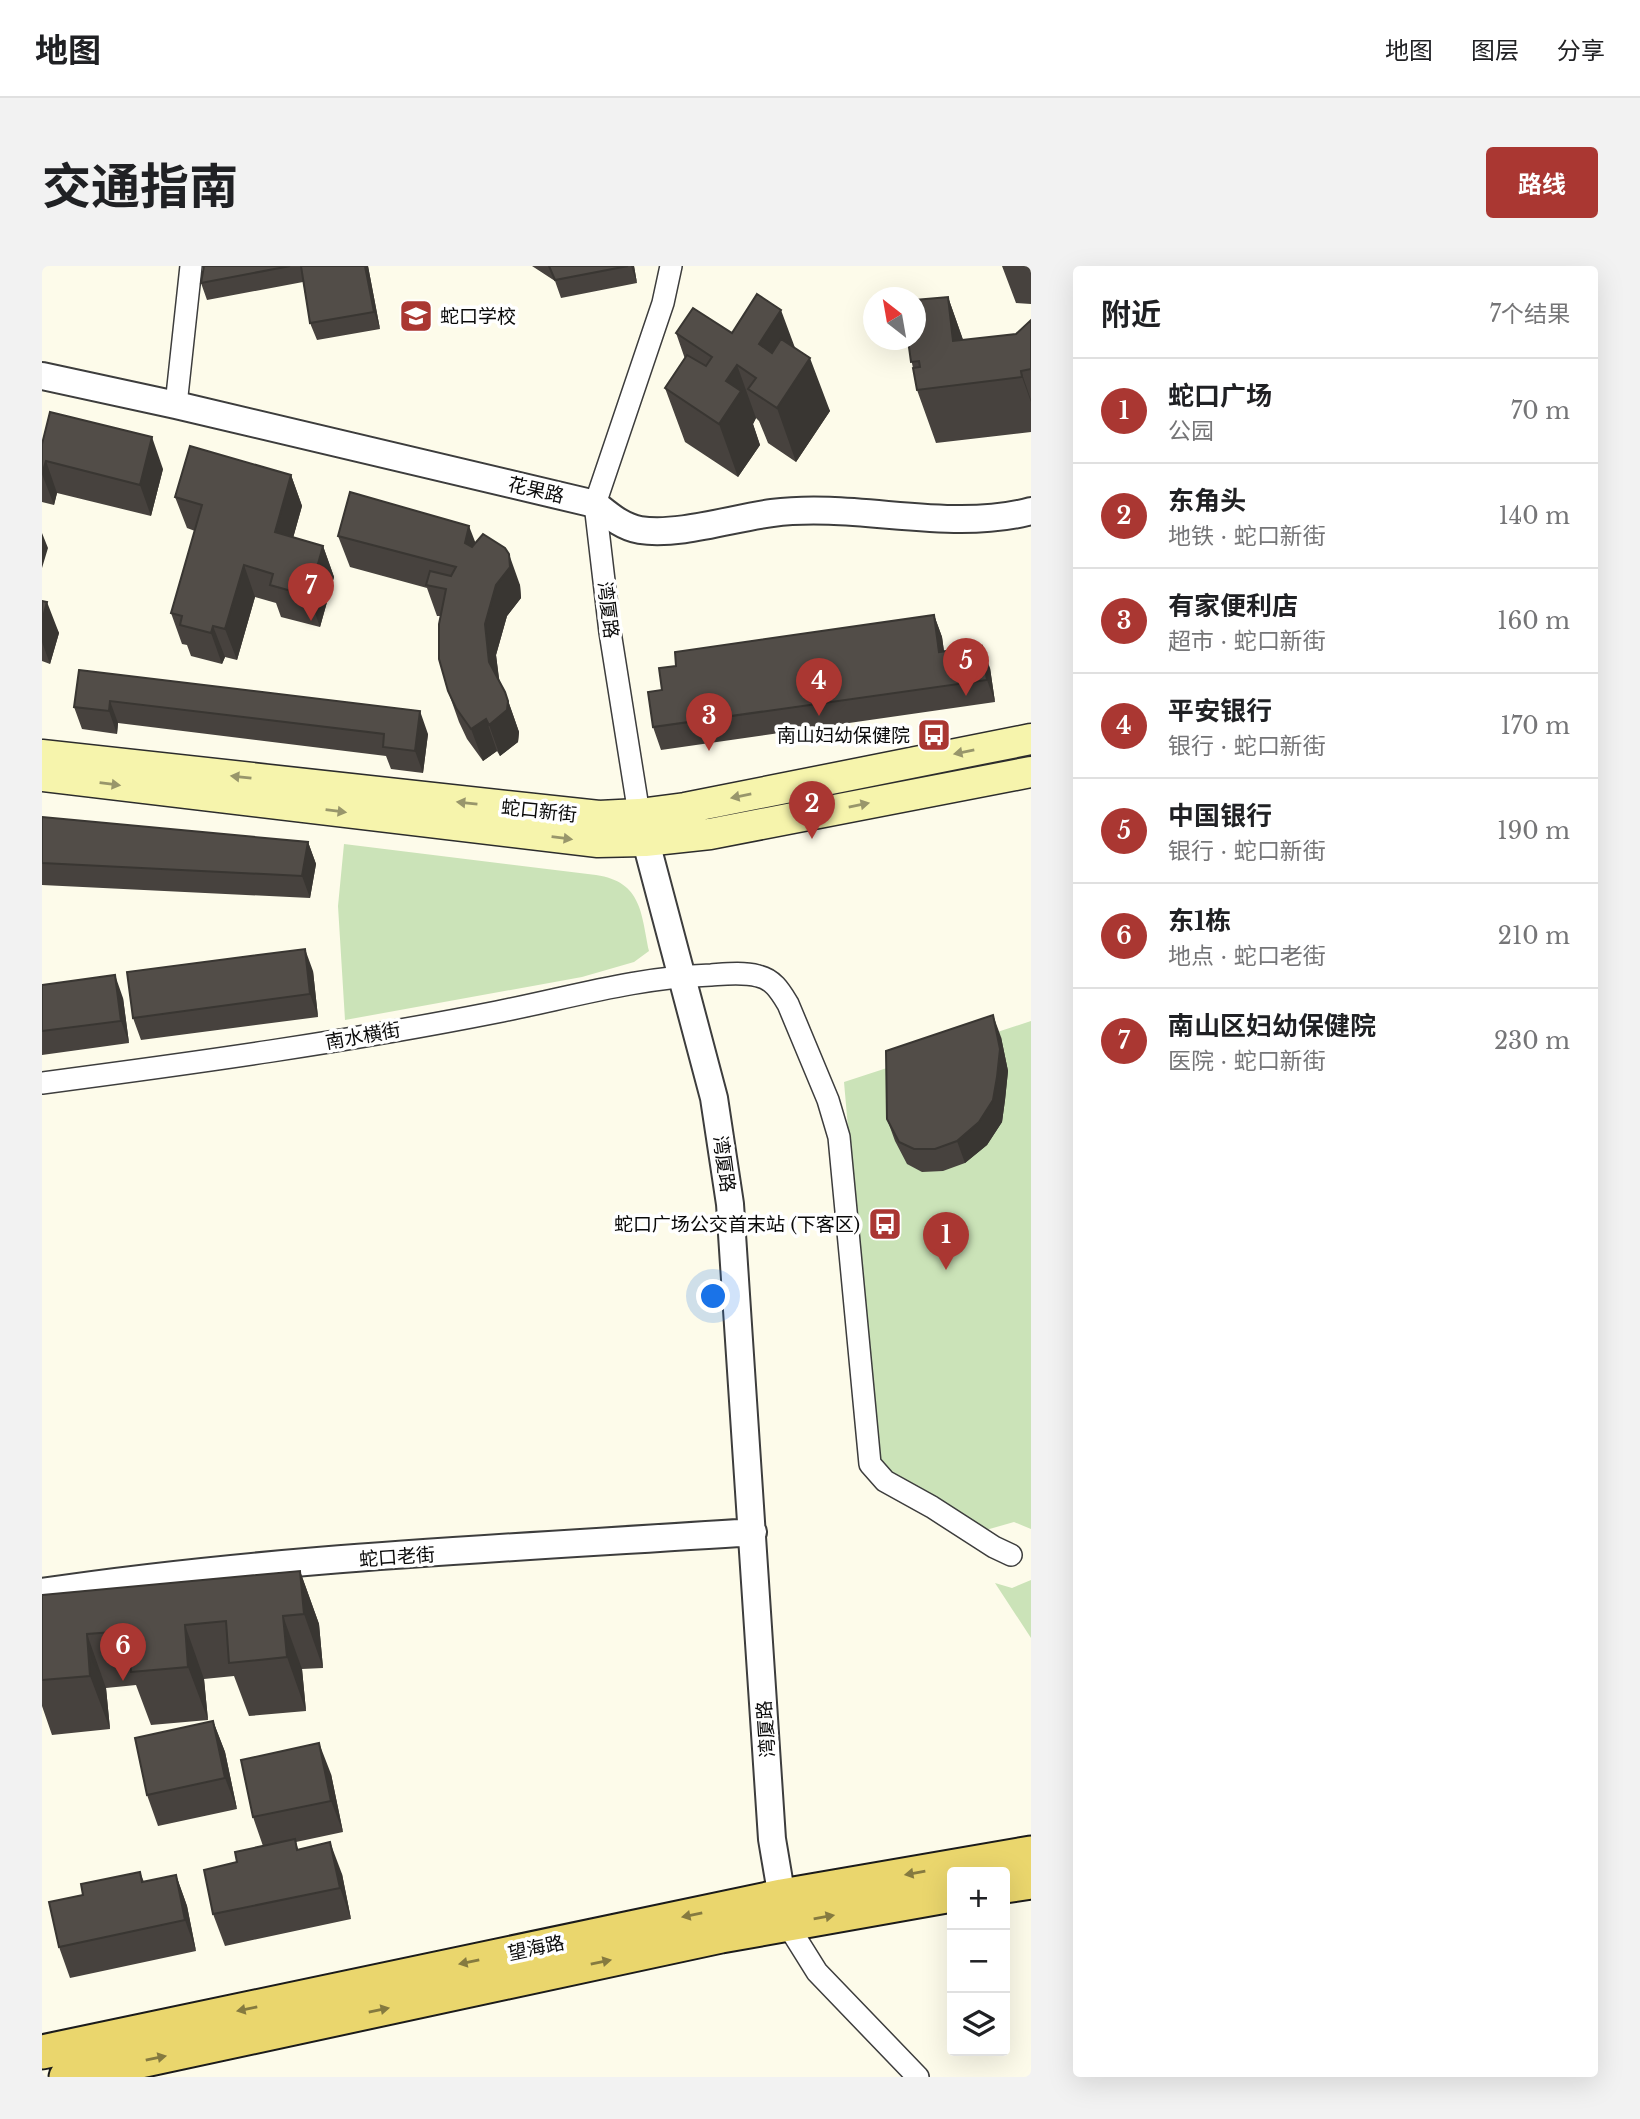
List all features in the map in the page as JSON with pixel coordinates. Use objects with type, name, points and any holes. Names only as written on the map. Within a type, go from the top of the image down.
[{"type":"main road","name":"蛇口新街","points":[[42,776],[580,840],[642,828],[685,808],[1031,739]]},
{"type":"main road","name":"蛇口新街","points":[[42,755],[581,816],[642,828],[710,834],[1031,772]]},
{"type":"main road","name":"望海路","points":[[66,2077],[1031,1853]]},
{"type":"main road","points":[[1010,1885],[1031,1882]]},
{"type":"main road","name":"望海路","points":[[42,2053],[784,1910],[947,1895]]},
{"type":"street","points":[[176,405],[191,266]]},
{"type":"street","name":"湾厦路","points":[[671,266],[663,303],[595,504],[610,632],[642,828],[714,1098],[723,1151],[730,1204],[772,1839],[784,1910],[817,1972],[918,2077]]},
{"type":"street","name":"花果路","points":[[42,376],[595,504],[620,523],[640,530],[661,531],[785,512],[844,511],[989,519],[1031,511]]},
{"type":"street","name":"南水横街","points":[[42,1083],[355,1037],[497,1012],[648,980],[682,976],[757,975],[770,980],[784,997],[828,1100],[839,1137],[870,1464],[885,1481],[932,1507],[994,1548],[1011,1555]]},
{"type":"street","name":"蛇口老街","points":[[42,1592],[148,1576],[753,1532]]},
{"type":"green space","points":[[344,844],[611,879],[623,884],[637,901],[649,951],[634,962],[582,977],[345,1020],[338,906]]},
{"type":"green space","points":[[1031,1021],[1031,1529],[1014,1522],[986,1530],[886,1473],[877,1459],[844,1082]]},
{"type":"green space","points":[[1031,1580],[1031,1638],[995,1583],[1012,1588]]},
{"type":"building","points":[[204,266],[290,266],[201,283]]},
{"type":"building","points":[[301,266],[365,266],[374,312],[310,323]]},
{"type":"building","points":[[549,266],[628,266],[555,280]]},
{"type":"building","points":[[757,294],[781,310],[759,344],[772,353],[781,339],[810,358],[777,408],[748,389],[756,378],[737,365],[726,381],[741,391],[719,424],[665,388],[687,355],[706,366],[712,357],[676,333],[693,308],[732,333]]},
{"type":"building","points":[[948,297],[953,341],[1016,334],[1031,320],[1031,369],[1021,371],[1022,377],[917,390],[913,368],[920,367],[919,361],[911,362],[909,350],[926,350],[926,299]]},
{"type":"building","points":[[50,412],[152,437],[140,485],[46,461],[42,474],[42,444]]},
{"type":"building","points":[[190,446],[291,475],[275,532],[323,546],[309,596],[270,585],[273,574],[244,565],[225,629],[213,626],[211,633],[180,625],[182,616],[171,613],[202,505],[175,497]]},
{"type":"building","points":[[350,492],[469,526],[465,543],[472,547],[483,534],[505,548],[509,554],[510,567],[496,585],[485,624],[489,662],[505,692],[507,710],[489,725],[486,719],[471,729],[448,691],[439,659],[439,624],[446,589],[426,585],[430,571],[451,576],[456,567],[338,536]]},
{"type":"building","points":[[42,601],[47,602],[42,621]]},
{"type":"building","points":[[934,615],[939,652],[982,646],[987,680],[653,727],[648,692],[662,690],[659,668],[676,666],[675,652]]},
{"type":"building","points":[[79,670],[420,711],[415,751],[383,747],[384,734],[110,701],[109,711],[74,707]]},
{"type":"building","points":[[42,817],[308,842],[302,876],[42,863]]},
{"type":"building","points":[[305,949],[310,994],[133,1018],[127,972]]},
{"type":"building","points":[[115,975],[121,1021],[42,1031],[42,985]]},
{"type":"building","points":[[993,1015],[1000,1049],[997,1077],[993,1100],[979,1122],[957,1141],[935,1149],[914,1149],[899,1142],[887,1119],[886,1051]]},
{"type":"building","points":[[300,1571],[304,1614],[283,1616],[287,1657],[229,1663],[226,1621],[185,1625],[188,1667],[131,1672],[127,1631],[87,1634],[90,1676],[42,1680],[42,1595]]},
{"type":"building","points":[[213,1721],[225,1778],[147,1795],[135,1738]]},
{"type":"building","points":[[319,1743],[331,1801],[253,1817],[241,1760]]},
{"type":"building","points":[[295,1839],[297,1850],[330,1842],[340,1888],[213,1914],[204,1870],[237,1862],[235,1852]]},
{"type":"building","points":[[140,1872],[142,1882],[176,1875],[185,1920],[59,1947],[49,1902],[83,1895],[81,1884]]},
{"type":"place","name":"蛇口学校","points":[[416,316]]},
{"type":"place","name":"南山区妇幼保健院","points":[[311,621]]},
{"type":"place","name":"中国银行","points":[[966,696]]},
{"type":"place","name":"平安银行","points":[[819,716]]},
{"type":"place","name":"南山妇幼保健院","points":[[934,735]]},
{"type":"place","name":"有家便利店","points":[[709,751]]},
{"type":"place","name":"东角头","points":[[812,839]]},
{"type":"place","name":"蛇口广场公交首末站 (下客区)","points":[[885,1224]]},
{"type":"place","name":"蛇口广场","points":[[946,1270]]},
{"type":"place","name":"东1栋","points":[[123,1681]]}]
